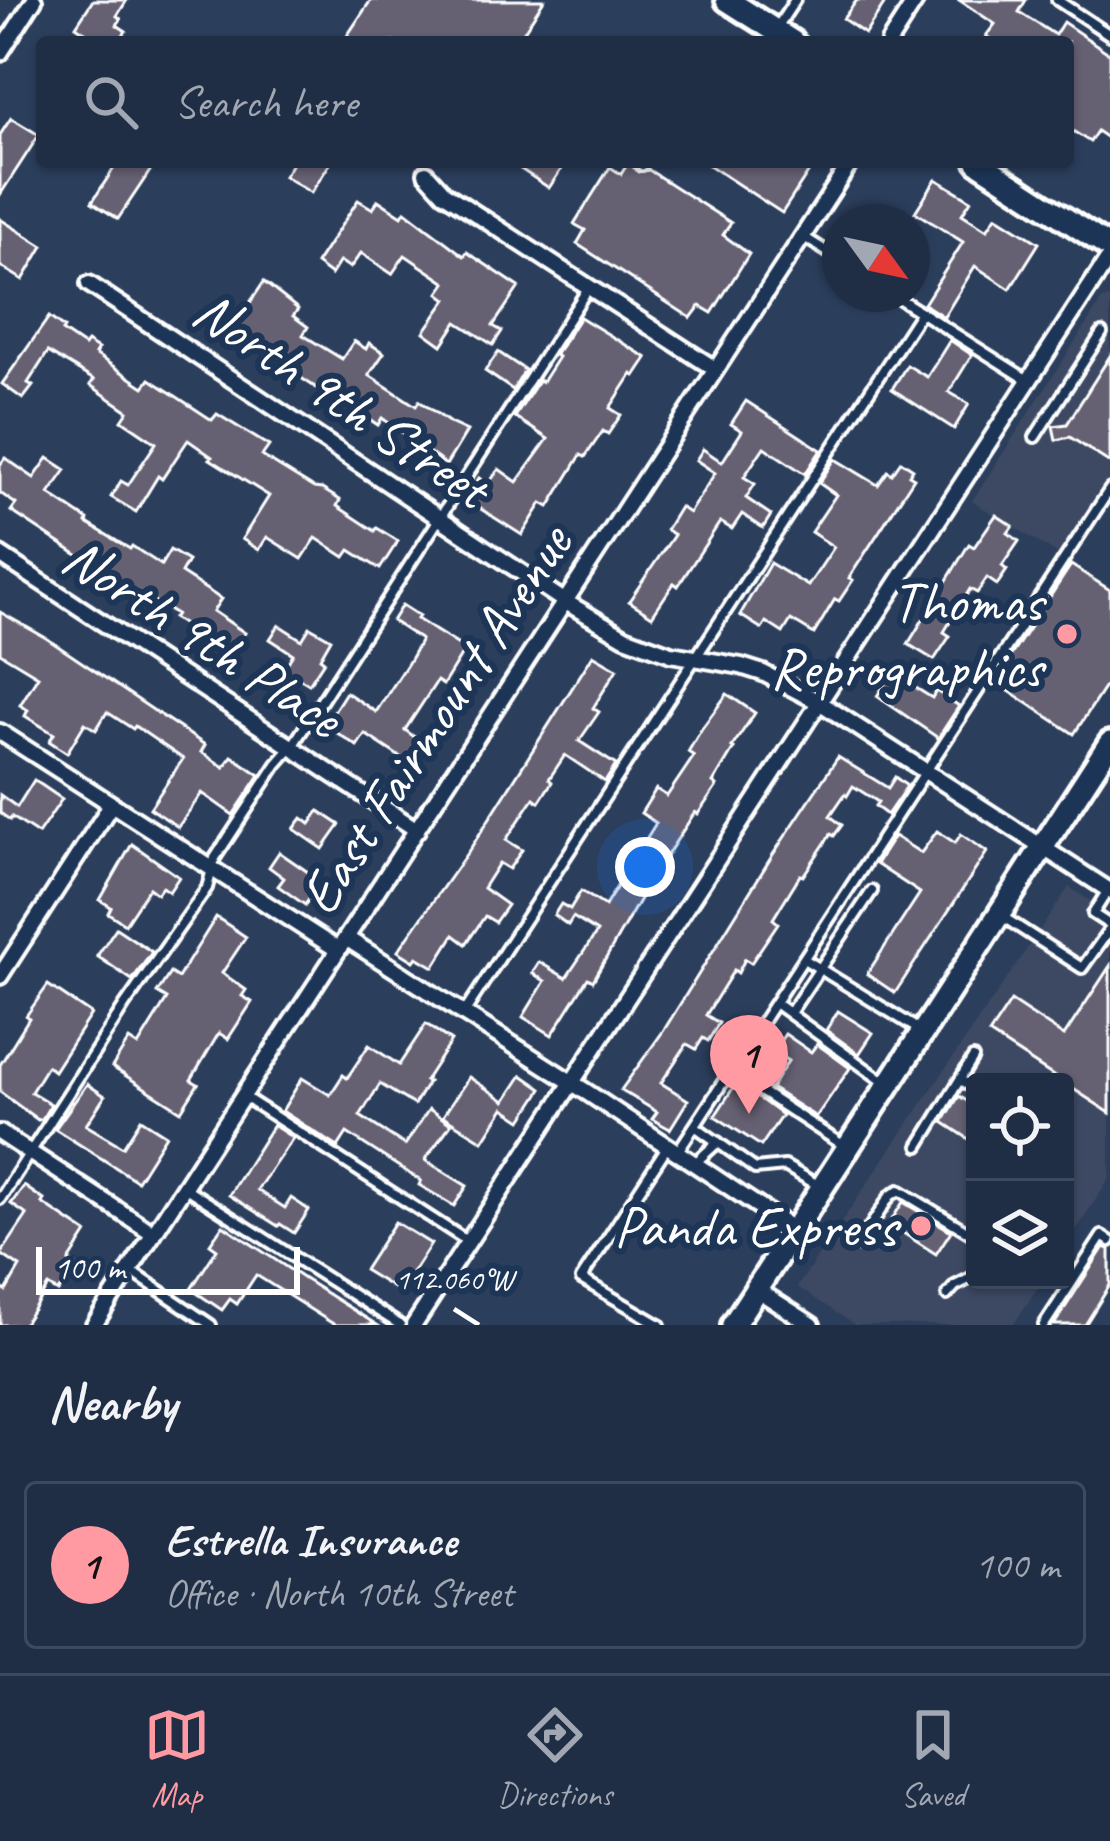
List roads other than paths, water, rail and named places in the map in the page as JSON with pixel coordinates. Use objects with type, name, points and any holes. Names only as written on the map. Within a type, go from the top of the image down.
[{"type":"main road","points":[[728,0],[784,36]]},
{"type":"main road","points":[[987,168],[1110,252]]},
{"type":"main road","points":[[733,1325],[1110,743]]},
{"type":"street","points":[[2,46],[34,0]]},
{"type":"street","points":[[893,36],[916,0]]},
{"type":"street","name":"East Fairmount Avenue","points":[[94,1325],[847,168]]},
{"type":"street","points":[[426,173],[444,193],[715,369]]},
{"type":"street","points":[[414,1325],[1110,252]]},
{"type":"street","name":"North 9th Street","points":[[89,284],[564,601],[626,637],[671,654],[741,665],[820,702],[1109,891]]},
{"type":"street","name":"North 9th Place","points":[[0,555],[417,830]]},
{"type":"street","points":[[1,735],[212,868],[464,1013],[794,1230]]},
{"type":"street","points":[[0,976],[111,805]]},
{"type":"street","points":[[0,1133],[153,1233]]},
{"type":"street","points":[[756,1289],[812,1325]]},
{"type":"lane","points":[[784,36],[795,0]]},
{"type":"lane","points":[[1057,0],[1110,35]]},
{"type":"lane","points":[[803,237],[822,249]]},
{"type":"lane","points":[[0,1199],[207,888],[215,858],[590,286]]},
{"type":"lane","points":[[464,1013],[920,312],[1029,381]]},
{"type":"lane","points":[[1035,437],[1102,333]]},
{"type":"lane","points":[[660,1325],[581,1279],[673,1149],[695,1126],[1110,489]]},
{"type":"lane","points":[[790,1013],[872,891]]},
{"type":"lane","points":[[999,914],[1082,968],[1110,927],[1093,914],[1109,891]]},
{"type":"lane","points":[[804,959],[922,1032]]},
{"type":"lane","points":[[776,1003],[889,1085]]},
{"type":"lane","points":[[743,1052],[763,1065],[751,1084],[848,1148]]},
{"type":"lane","points":[[919,1146],[974,1058]]},
{"type":"lane","points":[[959,1080],[966,1084]]},
{"type":"lane","points":[[242,1095],[468,1242]]},
{"type":"lane","points":[[695,1126],[755,1169],[785,1166],[822,1188]]},
{"type":"lane","points":[[694,1164],[718,1142]]},
{"type":"lane","points":[[183,1186],[400,1325]]},
{"type":"lane","points":[[858,1245],[898,1190],[966,1231]]},
{"type":"lane","points":[[1045,1325],[1102,1236],[1110,1241]]},
{"type":"lane","points":[[129,1270],[211,1325]]},
{"type":"lane","points":[[947,1295],[966,1280]]},
{"type":"place","name":"Thomas Reprographics","points":[[1067,634]]},
{"type":"place","name":"Estrella Insurance","points":[[749,1114]]},
{"type":"place","name":"Panda Express","points":[[921,1226]]}]
